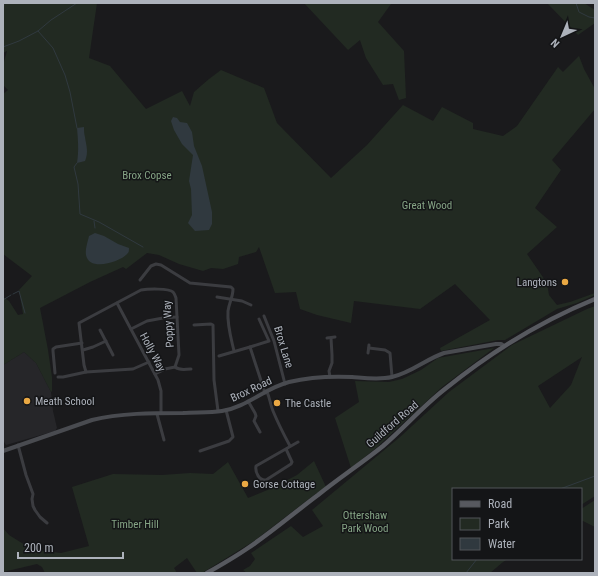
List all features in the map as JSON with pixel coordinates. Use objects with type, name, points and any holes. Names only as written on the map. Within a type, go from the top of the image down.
[{"type":"main road","name":"Guildford Road","points":[[207,573],[257,542],[389,441],[444,389],[484,360],[504,346],[558,315],[595,299]]},
{"type":"street","points":[[140,280],[151,266],[158,264],[190,283],[231,287],[233,292],[228,311],[228,327],[234,351]]},
{"type":"street","name":"Poppy Way","points":[[117,303],[141,290],[172,291],[174,293],[176,298],[179,355],[175,367]]},
{"type":"street","points":[[217,297],[242,301],[251,305]]},
{"type":"street","points":[[80,323],[117,303]]},
{"type":"street","name":"Holly Way","points":[[117,303],[158,380],[160,387],[159,413],[164,439]]},
{"type":"street","name":"Brox Lane","points":[[264,316],[274,342],[285,384]]},
{"type":"street","points":[[131,329],[147,321],[177,317]]},
{"type":"street","points":[[77,319],[80,323],[86,372]]},
{"type":"street","points":[[219,356],[269,341],[259,319]]},
{"type":"street","points":[[194,325],[213,325],[214,380],[218,411]]},
{"type":"street","points":[[100,330],[113,355]]},
{"type":"street","points":[[330,377],[329,371],[332,363],[329,338],[335,337]]},
{"type":"street","points":[[83,350],[106,341]]},
{"type":"street","points":[[55,374],[53,349],[56,347],[82,343]]},
{"type":"street","name":"Brox Road","points":[[3,450],[101,418],[112,416],[226,410],[235,408],[285,384],[303,379],[330,377],[383,379],[400,375],[444,353],[496,344],[501,344],[504,346]]},
{"type":"street","points":[[250,347],[269,397],[273,413],[290,446]]},
{"type":"street","points":[[368,353],[369,347],[385,350],[390,353],[392,377]]},
{"type":"street","points":[[58,377],[86,372],[133,369],[148,362]]},
{"type":"street","points":[[155,374],[165,369],[175,367],[180,370],[191,369]]},
{"type":"street","points":[[248,401],[256,416],[254,421],[260,432]]},
{"type":"street","points":[[200,451],[229,441],[233,437],[226,410]]},
{"type":"street","points":[[286,449],[292,459],[292,464],[263,481],[256,471],[256,466],[298,442]]},
{"type":"street","points":[[18,445],[33,494],[33,506],[40,517],[47,523]]},
{"type":"shaded area","name":"Meath School","points":[[24,352],[36,363],[51,392],[57,428],[55,431],[6,445],[3,440],[3,365]]},
{"type":"green space","points":[[3,3],[97,3],[89,58],[110,66],[146,109],[182,91],[190,106],[194,92],[221,70],[264,88],[277,123],[331,178],[367,145],[403,105],[433,121],[442,107],[473,123],[473,129],[503,136],[517,126],[558,67],[563,72],[579,56],[595,89],[595,109],[552,160],[561,170],[535,208],[557,227],[527,254],[547,283],[549,295],[557,305],[595,293],[595,295],[577,303],[557,309],[505,340],[441,351],[440,348],[490,320],[455,284],[420,309],[354,301],[351,323],[317,315],[300,309],[296,292],[275,293],[259,247],[256,252],[239,257],[238,264],[223,269],[211,268],[203,271],[179,264],[159,255],[147,253],[126,269],[123,267],[40,308],[52,377],[51,392],[36,363],[24,352],[3,365],[3,297],[9,301],[18,315],[23,314],[19,290],[32,276],[3,254],[3,94],[8,90],[3,85],[3,65],[7,51],[3,53]]},
{"type":"green space","points":[[304,3],[391,3],[378,22],[404,51],[406,98],[399,100],[393,84],[383,85],[366,58],[360,40],[348,50]]},
{"type":"green space","points":[[547,3],[584,3],[595,10],[595,23],[578,35]]},
{"type":"green space","name":"Ottershaw Park Wood","points":[[595,306],[595,496],[582,504],[582,488],[452,488],[452,560],[506,560],[490,573],[247,573],[243,570],[250,566],[255,559],[251,553],[291,526],[303,537],[323,526],[312,510],[400,437],[449,392],[512,345]],"holes":[[[582,357],[571,385],[550,408],[538,386]]]},
{"type":"green space","points":[[494,348],[442,387],[376,448],[351,468],[335,418],[359,402],[355,381],[389,382],[402,379],[421,370],[438,358]]},
{"type":"green space","name":"Timber Hill","points":[[314,461],[326,487],[254,541],[202,573],[197,573],[187,558],[174,568],[177,573],[45,573],[42,567],[37,564],[3,572],[3,528],[9,535],[25,545],[37,550],[61,553],[89,546],[72,487],[113,474],[213,474],[228,462],[248,498],[270,489],[297,475]]},
{"type":"green space","points":[[595,500],[595,527],[582,520],[582,508]]},
{"type":"water","points":[[173,117],[177,118],[180,122],[187,123],[192,132],[194,146],[202,166],[212,212],[212,224],[209,230],[195,231],[188,223],[192,215],[191,189],[189,181],[193,155],[182,144],[174,130],[171,121]]},
{"type":"water","points":[[84,127],[87,155],[85,161],[77,163],[77,128]]},
{"type":"water","points":[[95,233],[129,248],[128,253],[118,260],[105,264],[93,263],[88,260],[86,250],[89,236]]},
{"type":"waterway","points":[[3,11],[4,3]]},
{"type":"waterway","points":[[3,47],[38,31],[51,20],[77,3]]},
{"type":"waterway","points":[[576,3],[579,12],[595,18]]},
{"type":"waterway","points":[[38,31],[53,48],[65,75],[77,128]]},
{"type":"waterway","points":[[77,163],[74,167],[78,184],[80,214],[99,222],[143,247]]},
{"type":"waterway","points":[[94,221],[95,228]]},
{"type":"waterway","points":[[13,294],[19,291],[25,313]]},
{"type":"waterway","points":[[3,300],[11,295]]},
{"type":"waterway","points":[[563,488],[595,476]]},
{"type":"waterway","points":[[466,573],[476,560]]},
{"type":"place","name":"Langtons","points":[[565,282]]},
{"type":"place","name":"Meath School","points":[[27,401]]},
{"type":"place","name":"The Castle","points":[[277,403]]},
{"type":"place","name":"Gorse Cottage","points":[[245,484]]},
{"type":"park label","name":"Brox Copse","points":[[147,175]]},
{"type":"park label","name":"Great Wood","points":[[427,205]]}]
